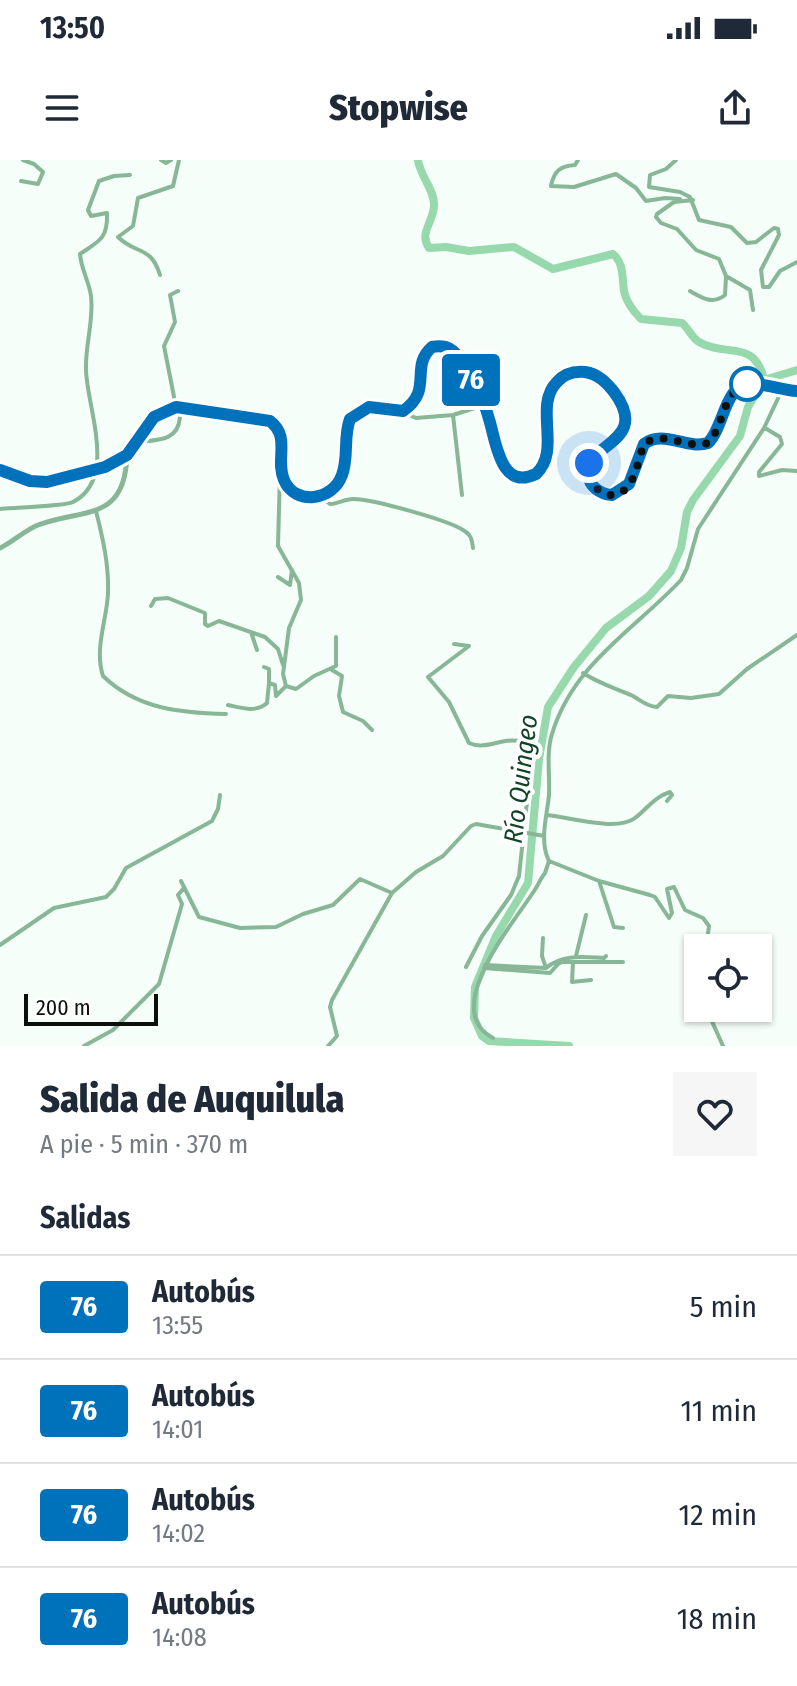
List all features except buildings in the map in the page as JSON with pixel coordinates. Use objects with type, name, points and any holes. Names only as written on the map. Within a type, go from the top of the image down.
[{"type":"main road","points":[[0,470],[36,482],[64,479],[97,470],[127,455],[154,417],[176,407],[270,421],[282,437],[280,470],[291,491],[304,496],[321,496],[337,485],[343,474],[346,433],[354,415],[376,407],[403,411],[417,399],[422,361],[429,349],[437,346],[447,347],[456,354],[484,405],[504,468],[513,476],[526,478],[540,470],[545,459],[548,399],[553,386],[565,375],[576,372],[587,372],[604,381],[621,405],[624,428],[592,459],[587,470],[589,480],[596,489],[612,495],[629,484],[644,444],[649,440],[667,438],[697,446],[708,443],[720,429],[731,396],[740,386],[753,384],[797,391]]},
{"type":"street","points":[[21,181],[38,184],[43,172],[23,160]]},
{"type":"street","points":[[161,160],[166,163],[171,160]]},
{"type":"street","points":[[160,275],[150,254],[118,237],[133,226],[138,198],[173,186],[179,160]]},
{"type":"street","points":[[578,160],[575,165],[559,169],[551,186],[574,187],[616,174],[636,188],[646,201],[665,198],[693,200]]},
{"type":"street","points":[[676,160],[666,169],[650,175],[649,187],[680,192],[693,200],[699,220],[731,227],[747,243],[756,242],[774,228],[778,229],[779,235],[761,270],[761,283],[765,289],[780,271],[797,262]]},
{"type":"street","points":[[0,509],[74,502],[89,487],[97,470],[96,438],[86,373],[91,296],[81,268],[80,254],[97,245],[107,222],[107,213],[91,216],[88,210],[99,181],[130,175]]},
{"type":"street","points":[[683,199],[661,210],[656,217],[661,223],[677,229],[696,250],[719,259],[726,276],[725,295],[718,300],[711,301],[690,291]]},
{"type":"street","points":[[726,276],[750,290],[753,310]]},
{"type":"street","points":[[176,407],[164,346],[175,326],[170,299],[172,293],[178,291]]},
{"type":"street","points":[[493,1038],[485,1034],[474,1011],[484,966],[536,888],[549,861],[542,835],[547,815],[552,736],[583,673],[681,580],[698,529],[764,428],[780,389]]},
{"type":"street","points":[[403,411],[416,418],[453,415],[484,405]]},
{"type":"street","points":[[453,415],[462,495]]},
{"type":"street","points":[[136,442],[173,436],[179,429],[180,417]]},
{"type":"street","points":[[764,428],[780,437],[782,444],[759,476],[782,470],[797,471]]},
{"type":"street","points":[[0,548],[39,525],[96,511],[111,501],[126,472],[127,455]]},
{"type":"street","points":[[280,470],[278,546],[299,583],[301,600],[289,628],[283,680],[286,686],[296,689],[314,676],[332,670],[336,666],[336,637]]},
{"type":"street","points":[[321,496],[330,504],[356,499],[404,509],[445,523],[470,535],[473,548]]},
{"type":"street","points":[[96,511],[106,551],[108,578],[100,642],[103,676],[123,691],[158,708],[185,713],[226,714]]},
{"type":"street","points":[[278,577],[290,585],[292,567]]},
{"type":"street","points":[[151,606],[155,599],[168,598],[205,613],[205,624],[208,626],[219,621],[251,632],[278,649],[284,667]]},
{"type":"street","points":[[251,632],[257,650]]},
{"type":"street","points":[[583,673],[606,687],[657,707],[668,696],[691,698],[719,694],[747,669],[797,635]]},
{"type":"street","points":[[454,644],[469,646],[429,674],[429,680],[449,702],[472,746],[510,739],[530,745],[532,754],[526,832],[517,881],[466,967]]},
{"type":"street","points":[[228,705],[253,709],[265,705],[269,669],[264,667]]},
{"type":"street","points":[[332,670],[342,676],[339,696],[343,712],[363,721],[372,730]]},
{"type":"street","points":[[269,683],[275,685],[276,696],[286,686]]},
{"type":"street","points":[[547,815],[599,824],[618,822],[635,818],[655,798],[670,792],[672,795],[667,801]]},
{"type":"street","points":[[0,945],[54,908],[106,897],[126,868],[212,821],[220,795]]},
{"type":"street","points":[[328,1046],[337,1036],[330,1007],[332,1000],[392,893],[416,872],[443,856],[476,824],[542,835]]},
{"type":"street","points":[[549,861],[599,881],[655,897],[669,918],[672,913],[667,889],[674,887],[685,910],[703,918],[709,926],[708,934]]},
{"type":"street","points":[[181,881],[199,917],[252,928],[276,927],[303,914],[328,907],[360,879],[392,893]]},
{"type":"street","points":[[599,881],[614,927],[623,928]]},
{"type":"street","points":[[84,1046],[113,1030],[159,984],[182,904],[178,895],[183,889]]},
{"type":"street","points":[[576,956],[586,915]]},
{"type":"street","points":[[543,938],[542,956],[546,968]]},
{"type":"street","points":[[484,966],[546,968],[554,960],[606,956]]},
{"type":"street","points":[[573,962],[572,982],[591,980]]},
{"type":"street","points":[[484,966],[550,973],[558,964],[623,962]]},
{"type":"street","points":[[712,1022],[723,1046]]},
{"type":"waterway","name":"Río Quingeo","points":[[418,160],[433,198],[434,210],[425,237],[429,248],[469,251],[514,247],[553,269],[613,254],[621,266],[627,299],[641,319],[682,323],[694,338],[709,347],[747,354],[760,367],[764,380],[748,407],[740,436],[687,512],[681,548],[671,571],[649,596],[606,628],[574,667],[548,707],[539,759],[528,883],[496,936],[475,987],[474,1018],[482,1036],[489,1041],[569,1046]]},
{"type":"waterway","points":[[764,380],[797,370]]},
{"type":"bus line","name":"76","points":[[0,470],[30,481],[47,482],[105,467],[127,455],[154,417],[176,407],[270,421],[282,437],[280,470],[287,486],[304,496],[321,496],[331,491],[343,474],[350,419],[369,407],[403,411],[414,403],[419,394],[422,361],[429,349],[442,346],[452,349],[460,359],[490,420],[501,462],[513,476],[526,478],[536,474],[543,466],[547,450],[549,393],[559,379],[576,372],[587,372],[604,381],[621,405],[624,428],[592,459],[587,470],[591,484],[601,493],[612,495],[629,484],[638,457],[649,440],[667,438],[697,446],[708,443],[720,429],[726,405],[740,386],[753,384],[797,391]]},
{"type":"route","points":[[589,463],[587,470],[591,484],[601,493],[618,494],[629,484],[644,444],[649,440],[667,438],[697,446],[708,443],[720,429],[726,405],[735,389],[747,384]]}]
